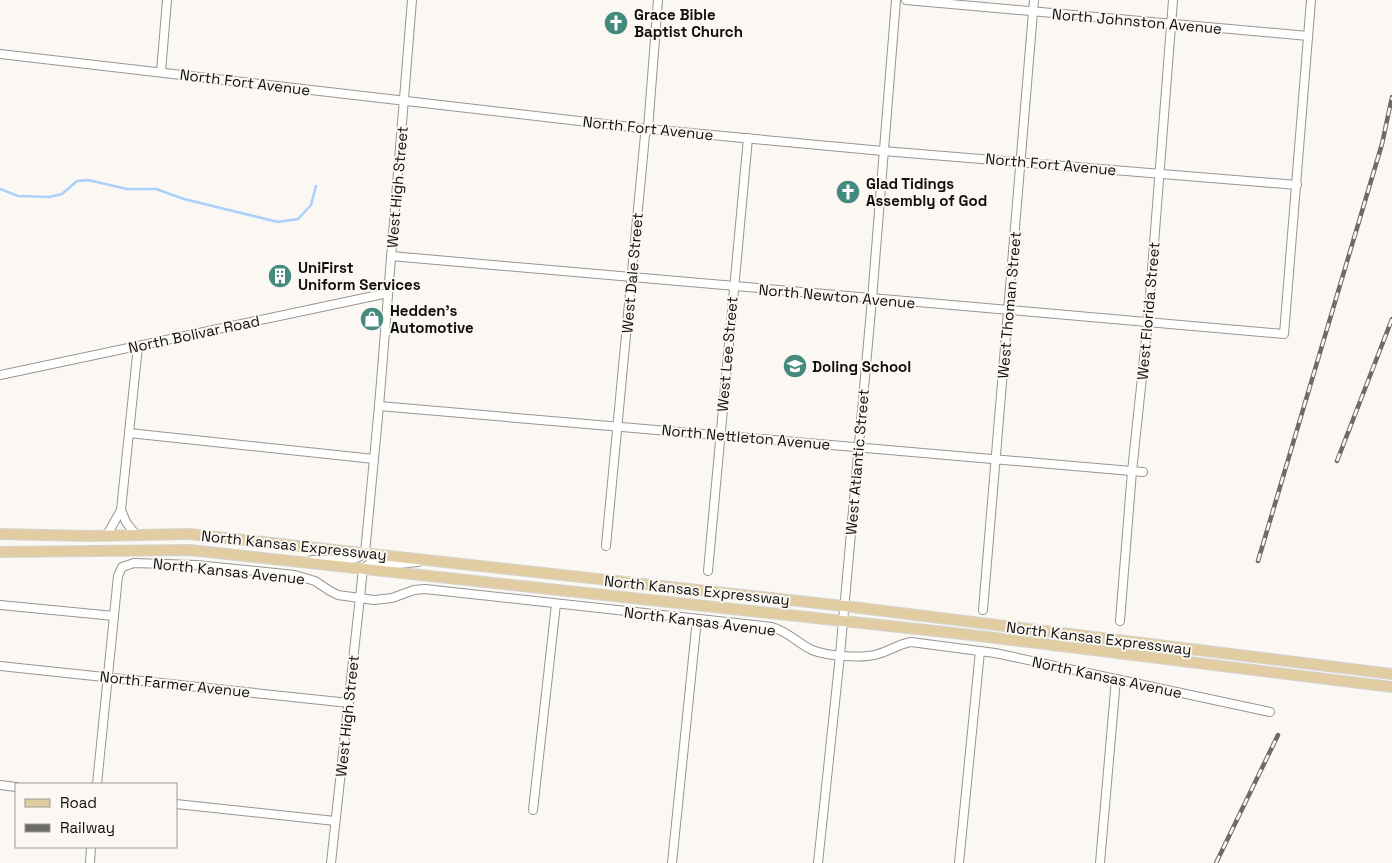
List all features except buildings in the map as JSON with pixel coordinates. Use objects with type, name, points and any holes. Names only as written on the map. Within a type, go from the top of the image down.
[{"type":"main road","points":[[0,528],[34,535]]},
{"type":"main road","name":"North Kansas Expressway","points":[[0,534],[190,534],[844,606],[1392,674]]},
{"type":"main road","name":"North Kansas Expressway","points":[[0,552],[190,550],[972,635],[1392,687]]},
{"type":"street","points":[[161,72],[167,0]]},
{"type":"street","name":"West High Street","points":[[365,554],[412,0]]},
{"type":"street","name":"West Dale Street","points":[[606,546],[645,135],[648,129],[658,0]]},
{"type":"street","name":"West Atlantic Street","points":[[818,863],[840,655],[872,299],[896,0]]},
{"type":"street","name":"North Johnston Avenue","points":[[906,0],[1308,36]]},
{"type":"street","name":"West Thoman Street","points":[[982,610],[1009,311],[1034,0]]},
{"type":"street","name":"West Florida Street","points":[[1120,621],[1132,470],[1148,321],[1173,0]]},
{"type":"street","points":[[1297,185],[1311,0]]},
{"type":"street","name":"North Fort Avenue","points":[[0,54],[648,129],[1297,185]]},
{"type":"street","name":"West Lee Street","points":[[708,571],[748,138]]},
{"type":"street","name":"North Newton Avenue","points":[[391,256],[1284,334],[1297,185]]},
{"type":"street","name":"North Bolivar Road","points":[[0,375],[388,293]]},
{"type":"street","points":[[107,535],[121,510],[138,346]]},
{"type":"street","name":"North Nettleton Avenue","points":[[379,406],[1143,472]]},
{"type":"street","points":[[129,433],[374,459]]},
{"type":"street","points":[[121,510],[126,522],[136,535]]},
{"type":"street","points":[[299,562],[319,559],[354,559],[365,554]]},
{"type":"street","points":[[363,569],[370,563],[400,564],[428,560]]},
{"type":"street","name":"North Kansas Avenue","points":[[114,616],[118,576],[122,566],[134,563],[196,565],[296,575],[315,581],[330,592],[338,595],[360,598],[384,600],[414,590],[425,589],[782,630],[813,650],[840,655],[873,656],[911,642],[980,651],[1116,678],[1270,712]]},
{"type":"street","name":"West High Street","points":[[331,863],[363,569]]},
{"type":"street","points":[[0,604],[114,616],[97,783]]},
{"type":"street","points":[[533,810],[556,604]]},
{"type":"street","points":[[672,863],[698,619]]},
{"type":"street","points":[[959,863],[980,651]]},
{"type":"street","name":"North Farmer Avenue","points":[[0,666],[349,703]]},
{"type":"street","points":[[1100,863],[1116,678]]},
{"type":"street","points":[[0,785],[15,787]]},
{"type":"street","points":[[178,804],[335,821]]},
{"type":"street","points":[[90,863],[91,848]]},
{"type":"waterway","points":[[0,189],[18,196],[49,197],[62,194],[77,181],[88,180],[127,189],[156,189],[184,199],[278,222],[298,219],[311,205],[316,186]]},
{"type":"railway","points":[[1258,561],[1382,144],[1392,97]]},
{"type":"railway","points":[[1337,461],[1392,319]]},
{"type":"railway","points":[[1216,863],[1278,735]]},
{"type":"place","name":"Grace Bible Baptist Church","points":[[616,23]]},
{"type":"place","name":"Glad Tidings Assembly of God","points":[[848,192]]},
{"type":"place","name":"UniFirst Uniform Services","points":[[280,276]]},
{"type":"place","name":"Hedden's Automotive","points":[[372,319]]},
{"type":"place","name":"Doling School","points":[[795,366]]}]
